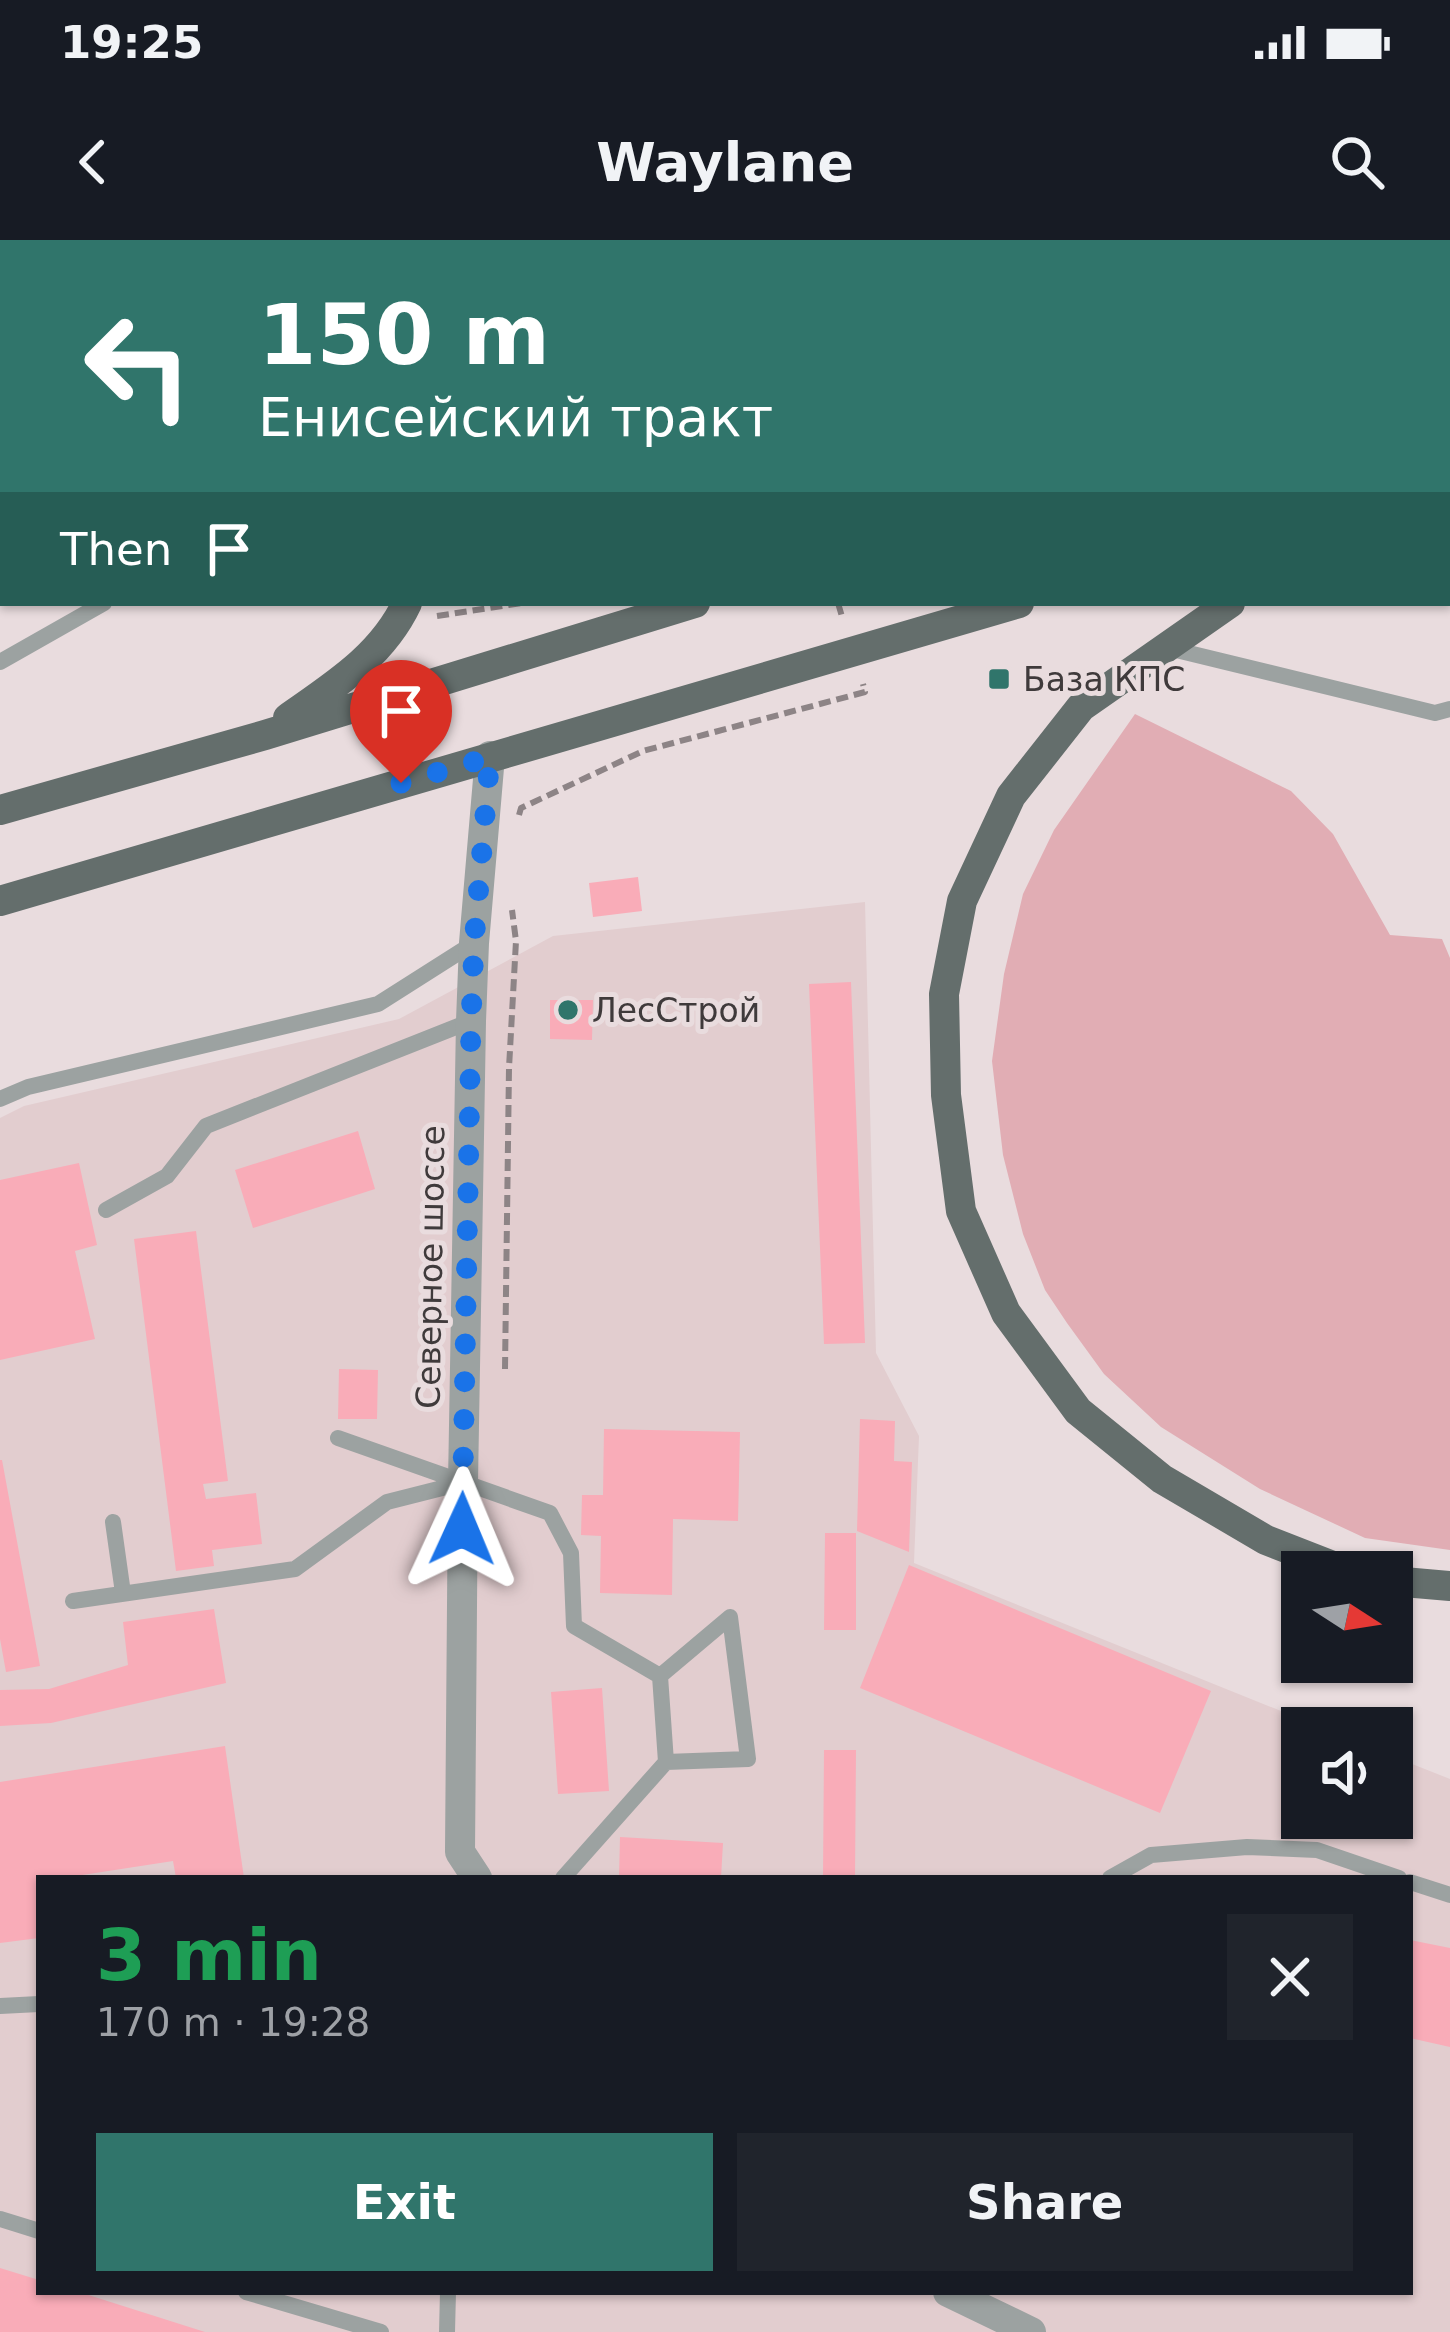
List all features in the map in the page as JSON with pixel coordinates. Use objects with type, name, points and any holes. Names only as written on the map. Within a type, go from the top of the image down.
[{"type":"main road","points":[[0,810],[265,735],[685,606]]},
{"type":"main road","points":[[0,901],[1008,606]]},
{"type":"main road","points":[[1226,606],[1081,707],[1011,796],[962,901],[944,994],[946,1095],[961,1210],[1006,1313],[1078,1411],[1162,1479],[1295,1551]]},
{"type":"main road","points":[[265,735],[356,669],[417,610]]},
{"type":"main road","points":[[1413,1583],[1450,1586]]},
{"type":"street","name":"Северное шоссе","points":[[466,1869],[463,1483],[471,1022],[490,757]]},
{"type":"street","points":[[955,2295],[1031,2332]]},
{"type":"lane","points":[[0,662],[99,606]]},
{"type":"lane","points":[[1168,648],[1435,713],[1450,709]]},
{"type":"lane","points":[[0,1100],[28,1087],[378,1004],[474,943]]},
{"type":"lane","points":[[106,1210],[167,1176],[206,1126],[471,1022]]},
{"type":"lane","points":[[338,1438],[550,1514],[571,1553],[574,1626],[660,1676]]},
{"type":"lane","points":[[73,1601],[295,1569],[387,1502],[463,1483]]},
{"type":"lane","points":[[113,1522],[123,1593]]},
{"type":"lane","points":[[660,1676],[730,1616],[748,1759],[666,1762]]},
{"type":"lane","points":[[566,1875],[666,1762],[660,1676]]},
{"type":"lane","points":[[1115,1875],[1151,1855],[1246,1847],[1316,1850],[1390,1875]]},
{"type":"lane","points":[[1413,1883],[1450,1895]]},
{"type":"lane","points":[[0,2006],[36,2004]]},
{"type":"lane","points":[[0,2219],[36,2229]]},
{"type":"lane","points":[[256,2295],[381,2332]]},
{"type":"lane","points":[[447,2332],[448,2295]]},
{"type":"path","points":[[417,610],[477,606]]},
{"type":"path","points":[[839,606],[843,620]]},
{"type":"path","points":[[516,827],[521,808],[643,752],[865,692],[863,684]]},
{"type":"path","points":[[505,1369],[508,1068],[516,941],[512,902]]},
{"type":"shaded area","points":[[1135,714],[1291,791],[1333,834],[1390,935],[1442,939],[1450,958],[1450,1550],[1365,1538],[1260,1489],[1161,1427],[1104,1374],[1067,1323],[1045,1290],[1023,1234],[1003,1155],[992,1061],[1004,974],[1023,894],[1054,830]]},
{"type":"shaded area","points":[[865,902],[876,1353],[919,1436],[914,1563],[1281,1711],[1281,1839],[1413,1839],[1413,1764],[1450,1779],[1450,2332],[0,2332],[0,1118],[24,1106],[399,1019],[553,936]]},
{"type":"building","points":[[638,877],[642,911],[593,917],[589,883]]},
{"type":"building","points":[[851,982],[865,1343],[824,1344],[809,984]]},
{"type":"building","points":[[550,1000],[593,1000],[592,1040],[550,1039]]},
{"type":"building","points":[[358,1131],[375,1189],[253,1228],[235,1170]]},
{"type":"building","points":[[79,1163],[97,1245],[75,1251],[95,1339],[0,1360],[0,1180]]},
{"type":"building","points":[[196,1231],[228,1481],[203,1484],[206,1499],[256,1493],[262,1544],[212,1550],[214,1566],[176,1571],[134,1239]]},
{"type":"building","points":[[339,1369],[378,1370],[377,1419],[338,1419]]},
{"type":"building","points":[[860,1419],[895,1421],[894,1461],[912,1462],[909,1552],[857,1531]]},
{"type":"building","points":[[604,1429],[740,1432],[738,1521],[673,1519],[672,1595],[600,1593],[601,1536],[581,1535],[582,1495],[603,1495]]},
{"type":"building","points":[[0,1460],[40,1666],[6,1672],[0,1639]]},
{"type":"building","points":[[825,1533],[856,1533],[856,1630],[824,1630]]},
{"type":"building","points":[[909,1565],[1211,1691],[1160,1813],[860,1688]]},
{"type":"building","points":[[214,1609],[226,1683],[51,1723],[0,1726],[0,1690],[49,1689],[128,1665],[123,1622]]},
{"type":"building","points":[[602,1688],[609,1791],[558,1794],[551,1692]]},
{"type":"building","points":[[225,1746],[244,1875],[175,1875],[173,1861],[82,1875],[36,1875],[36,1938],[0,1943],[0,1782]]},
{"type":"building","points":[[824,1750],[856,1750],[855,1875],[823,1875]]},
{"type":"building","points":[[620,1837],[723,1843],[721,1875],[619,1875]]},
{"type":"building","points":[[1413,1941],[1450,1948],[1450,2047],[1413,2039]]},
{"type":"building","points":[[0,2268],[36,2279],[36,2295],[88,2295],[205,2332],[0,2332]]},
{"type":"place","name":"База КПС","points":[[999,679]]},
{"type":"place","name":"ЛесСтрой","points":[[568,1010]]},
{"type":"route","points":[[401,783],[490,757],[471,1022],[462,1529]]}]
